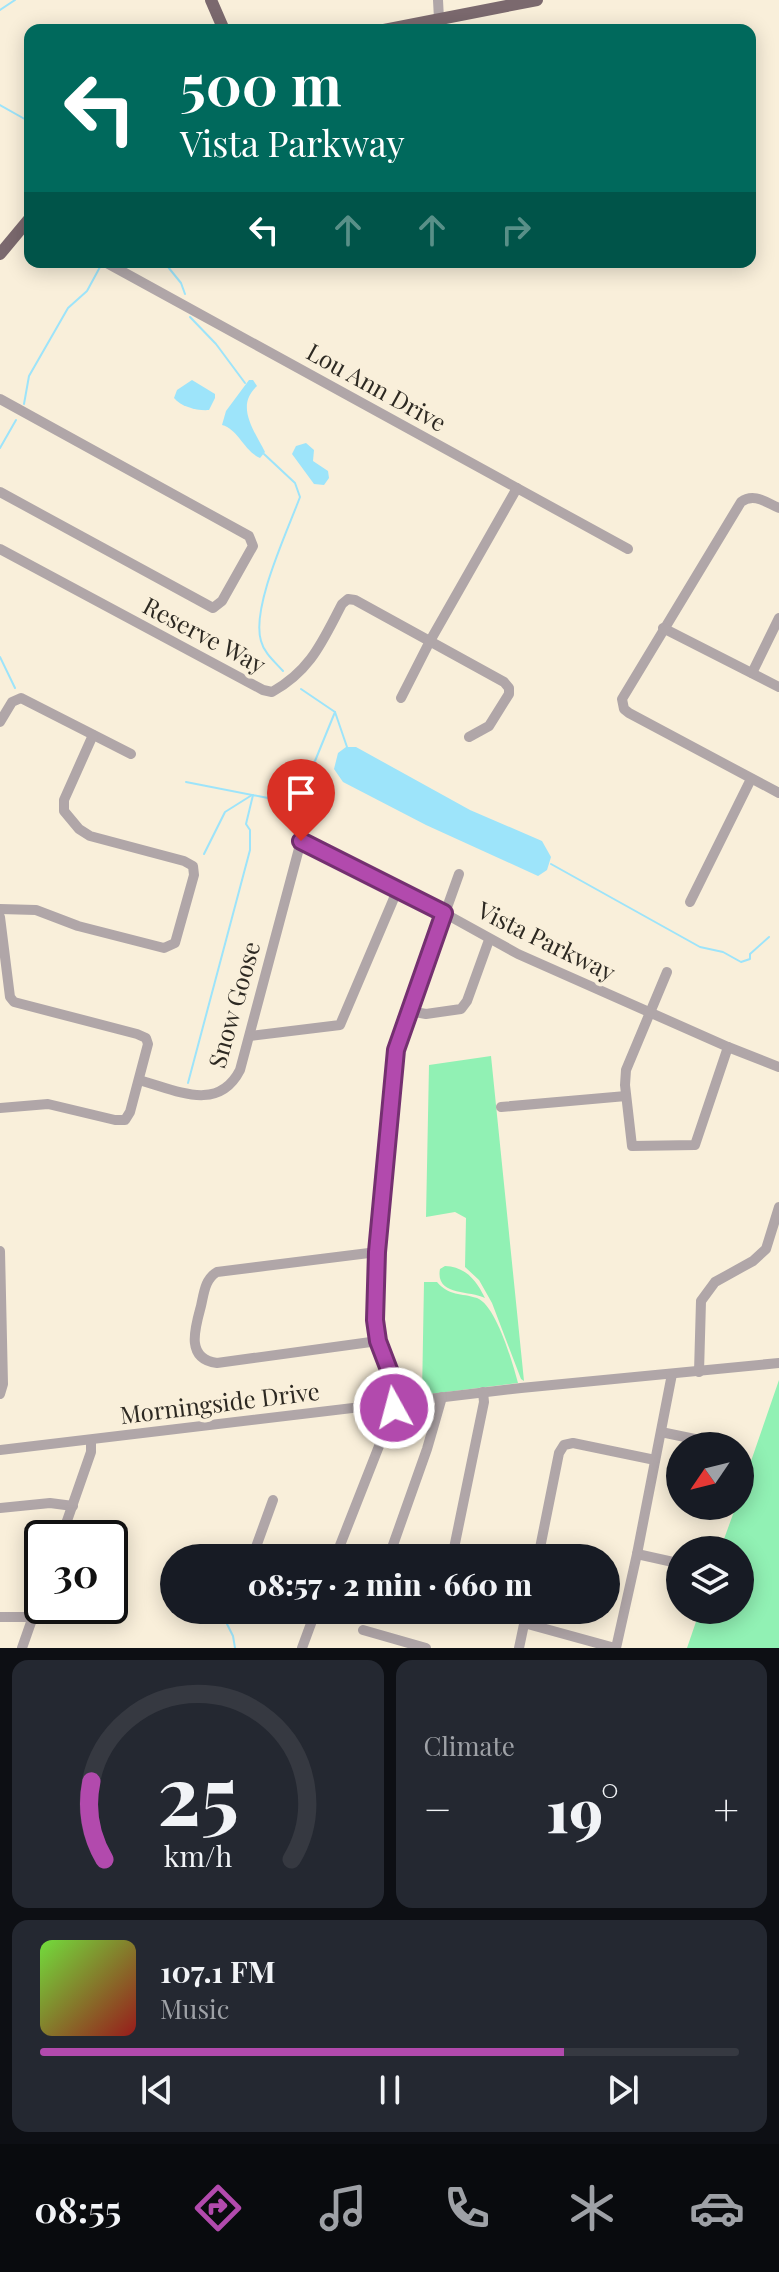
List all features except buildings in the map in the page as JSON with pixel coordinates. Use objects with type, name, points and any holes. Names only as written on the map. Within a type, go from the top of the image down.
[{"type":"main road","points":[[211,0],[221,24]]},
{"type":"main road","points":[[414,24],[537,0]]},
{"type":"main road","points":[[0,254],[24,226]]},
{"type":"street","points":[[438,0],[439,19]]},
{"type":"street","name":"Lou Ann Drive","points":[[116,268],[628,549]]},
{"type":"street","points":[[0,399],[253,541],[253,546],[222,601],[213,608],[0,492]]},
{"type":"street","points":[[401,698],[517,488]]},
{"type":"street","points":[[779,508],[755,497],[748,497],[739,505],[622,696],[623,706],[629,713],[779,793]]},
{"type":"street","name":"Reserve Way","points":[[0,549],[263,690],[272,692],[311,661],[342,604],[348,599],[355,600],[504,682],[509,688],[509,694],[489,726],[469,737]]},
{"type":"street","points":[[752,673],[779,618]]},
{"type":"street","points":[[663,628],[779,687]]},
{"type":"street","points":[[0,722],[18,698],[131,754]]},
{"type":"street","points":[[0,909],[28,908],[88,929],[164,948],[172,946],[176,940],[194,875],[193,866],[184,861],[96,839],[66,816],[62,803],[93,735]]},
{"type":"street","points":[[690,902],[751,779]]},
{"type":"street","name":"Vista Parkway","points":[[301,841],[444,913],[489,940],[779,1067]]},
{"type":"street","name":"Snow Goose","points":[[139,1080],[206,1096],[233,1085],[250,1036],[301,841]]},
{"type":"street","points":[[700,852],[711,859]]},
{"type":"street","points":[[340,1544],[395,1402],[391,1375],[378,1341],[375,1320],[377,1252],[396,1050],[459,874]]},
{"type":"street","points":[[250,1036],[340,1025],[397,891]]},
{"type":"street","points":[[0,917],[12,1000],[137,1034],[146,1038],[148,1047],[125,1120],[48,1104],[0,1108]]},
{"type":"street","points":[[409,1011],[421,1015],[461,1009],[467,1001],[489,940]]},
{"type":"street","points":[[667,972],[626,1070],[632,1146],[695,1145],[728,1047]]},
{"type":"street","points":[[501,1107],[626,1096]]},
{"type":"street","points":[[699,1372],[701,1301],[715,1282],[753,1261],[766,1249],[779,1207]]},
{"type":"street","points":[[0,1251],[1,1394]]},
{"type":"street","points":[[377,1252],[222,1271],[212,1275],[206,1285],[194,1344],[206,1361],[217,1363],[378,1341]]},
{"type":"street","name":"Morningside Drive","points":[[0,1450],[483,1392],[779,1363]]},
{"type":"street","points":[[528,1624],[615,1648],[672,1374]]},
{"type":"street","points":[[455,1544],[484,1402],[483,1392]]},
{"type":"street","points":[[393,1544],[442,1397]]},
{"type":"street","points":[[661,1432],[666,1433]]},
{"type":"street","points":[[68,1520],[91,1452],[91,1441]]},
{"type":"street","points":[[541,1544],[559,1453],[564,1445],[573,1443],[655,1460]]},
{"type":"street","points":[[258,1544],[273,1500]]},
{"type":"street","points":[[0,1508],[50,1503],[73,1506]]},
{"type":"street","points":[[637,1554],[666,1560]]},
{"type":"street","points":[[0,1617],[24,1617]]},
{"type":"street","points":[[22,1648],[31,1624]]},
{"type":"street","points":[[302,1648],[311,1624]]},
{"type":"street","points":[[519,1648],[524,1624]]},
{"type":"street","points":[[363,1630],[426,1648]]},
{"type":"green space","points":[[491,1056],[524,1381],[492,1303],[479,1280],[465,1267],[466,1218],[455,1212],[426,1217],[429,1065]]},
{"type":"green space","points":[[445,1266],[459,1269],[470,1276],[485,1298],[455,1291],[443,1284],[440,1269]]},
{"type":"green space","points":[[424,1282],[437,1282],[451,1292],[477,1298],[484,1303],[503,1336],[518,1383],[422,1395]]},
{"type":"green space","points":[[779,1380],[779,1648],[687,1648],[695,1624],[754,1624],[754,1536],[725,1536],[731,1520],[754,1520],[754,1452]]},
{"type":"water","points":[[192,380],[215,394],[209,410],[190,408],[174,398],[177,390]]},
{"type":"water","points":[[249,380],[257,386],[247,402],[247,410],[265,452],[260,458],[228,427],[222,425],[226,411]]},
{"type":"water","points":[[306,443],[314,450],[313,461],[328,471],[329,478],[324,485],[314,484],[292,454],[296,446]]},
{"type":"water","points":[[346,747],[356,747],[470,810],[542,841],[551,857],[547,870],[538,876],[426,825],[343,782],[334,769],[338,753]]},
{"type":"waterway","points":[[0,10],[15,0]]},
{"type":"waterway","points":[[0,105],[24,119]]},
{"type":"waterway","points":[[24,404],[29,376],[68,308],[87,291],[99,268]]},
{"type":"waterway","points":[[169,268],[181,283],[185,294]]},
{"type":"waterway","points":[[190,317],[216,344],[245,383]]},
{"type":"waterway","points":[[0,448],[16,420]]},
{"type":"waterway","points":[[264,454],[295,483],[300,497],[272,570],[259,627],[265,649],[283,671]]},
{"type":"waterway","points":[[0,657],[15,688]]},
{"type":"waterway","points":[[186,782],[268,798],[273,778],[291,788],[297,775],[315,761],[335,712],[301,689]]},
{"type":"waterway","points":[[335,712],[347,747]]},
{"type":"waterway","points":[[204,854],[225,812],[252,795]]},
{"type":"waterway","points":[[188,1083],[250,850],[250,830],[246,824],[253,795]]},
{"type":"waterway","points":[[551,864],[700,947],[723,952],[741,962],[750,959],[750,954],[769,937]]},
{"type":"waterway","points":[[227,1624],[235,1648]]},
{"type":"route","points":[[301,841],[444,913],[396,1050],[377,1252],[375,1320],[378,1341],[391,1375],[394,1408]]}]
